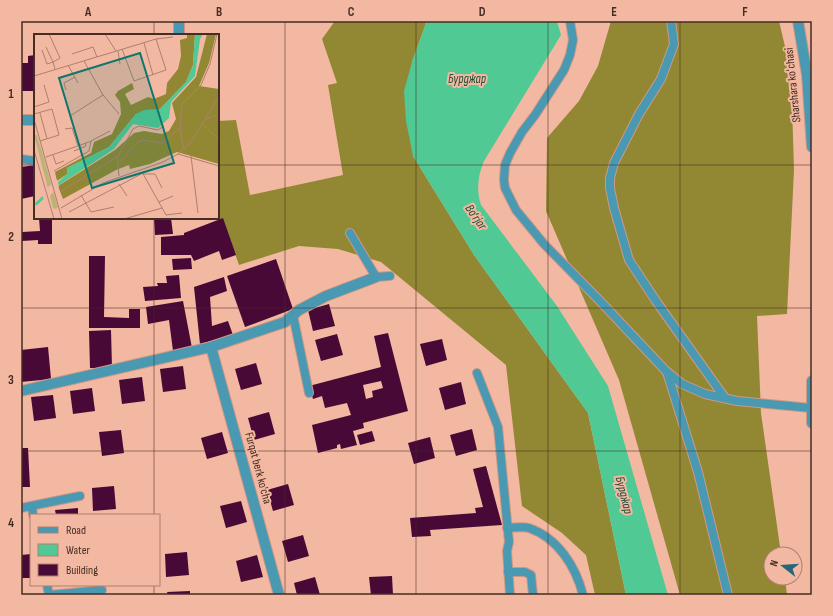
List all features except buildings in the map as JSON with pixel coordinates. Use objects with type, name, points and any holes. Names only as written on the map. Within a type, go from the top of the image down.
[{"type":"street","points":[[179,21],[179,34]]},
{"type":"street","name":"Sharshara koʻchasi","points":[[798,21],[807,74],[812,147]]},
{"type":"street","points":[[21,120],[34,120]]},
{"type":"street","points":[[21,391],[211,347],[285,322],[299,310],[326,296],[376,277]]},
{"type":"street","name":"Furqat berk ko'cha","points":[[211,347],[279,595]]},
{"type":"street","points":[[812,381],[812,423]]},
{"type":"lane","points":[[570,21],[573,40],[570,55],[564,70],[535,115],[522,132],[510,153],[504,172],[505,188],[516,210],[544,244],[666,371],[682,384],[697,391],[737,401],[811,408]]},
{"type":"lane","points":[[671,21],[674,44],[662,79],[639,114],[614,163],[610,178],[610,188],[614,208],[629,260],[660,307],[725,398]]},
{"type":"lane","points":[[21,159],[34,161]]},
{"type":"lane","points":[[350,233],[376,277],[390,276]]},
{"type":"lane","points":[[293,315],[309,393]]},
{"type":"lane","points":[[666,371],[698,472],[728,595]]},
{"type":"lane","points":[[477,373],[498,427],[509,542],[507,551],[510,595]]},
{"type":"lane","points":[[21,508],[80,496]]},
{"type":"lane","points":[[32,506],[33,514]]},
{"type":"lane","points":[[507,528],[528,527],[545,536],[558,547],[572,564],[583,595]]},
{"type":"lane","points":[[508,572],[525,572],[531,575],[533,595]]},
{"type":"lane","points":[[47,586],[48,595],[102,590]]},
{"type":"shaded area","points":[[335,21],[425,21],[425,26],[412,62],[413,156],[474,255],[588,413],[626,595],[595,595],[586,555],[562,533],[522,506],[506,365],[381,262],[338,249],[299,246],[239,265],[229,236],[220,233],[219,219],[219,121],[236,120],[250,195],[343,175],[328,85],[337,83],[322,39]]},
{"type":"shaded area","points":[[611,21],[779,21],[791,72],[794,170],[787,314],[757,316],[761,413],[780,546],[763,546],[763,586],[786,586],[787,595],[680,595],[619,380],[546,211],[547,138],[579,101],[598,66]]},
{"type":"water","name":"Бурджар","points":[[425,21],[557,21],[561,35],[484,161],[478,183],[479,199],[481,205],[557,306],[608,386],[668,595],[626,595],[588,413],[474,255],[413,156],[406,121],[404,91],[412,62],[425,26]]},
{"type":"water label","name":"Bo‘rjar","points":[[476,217]]}]
